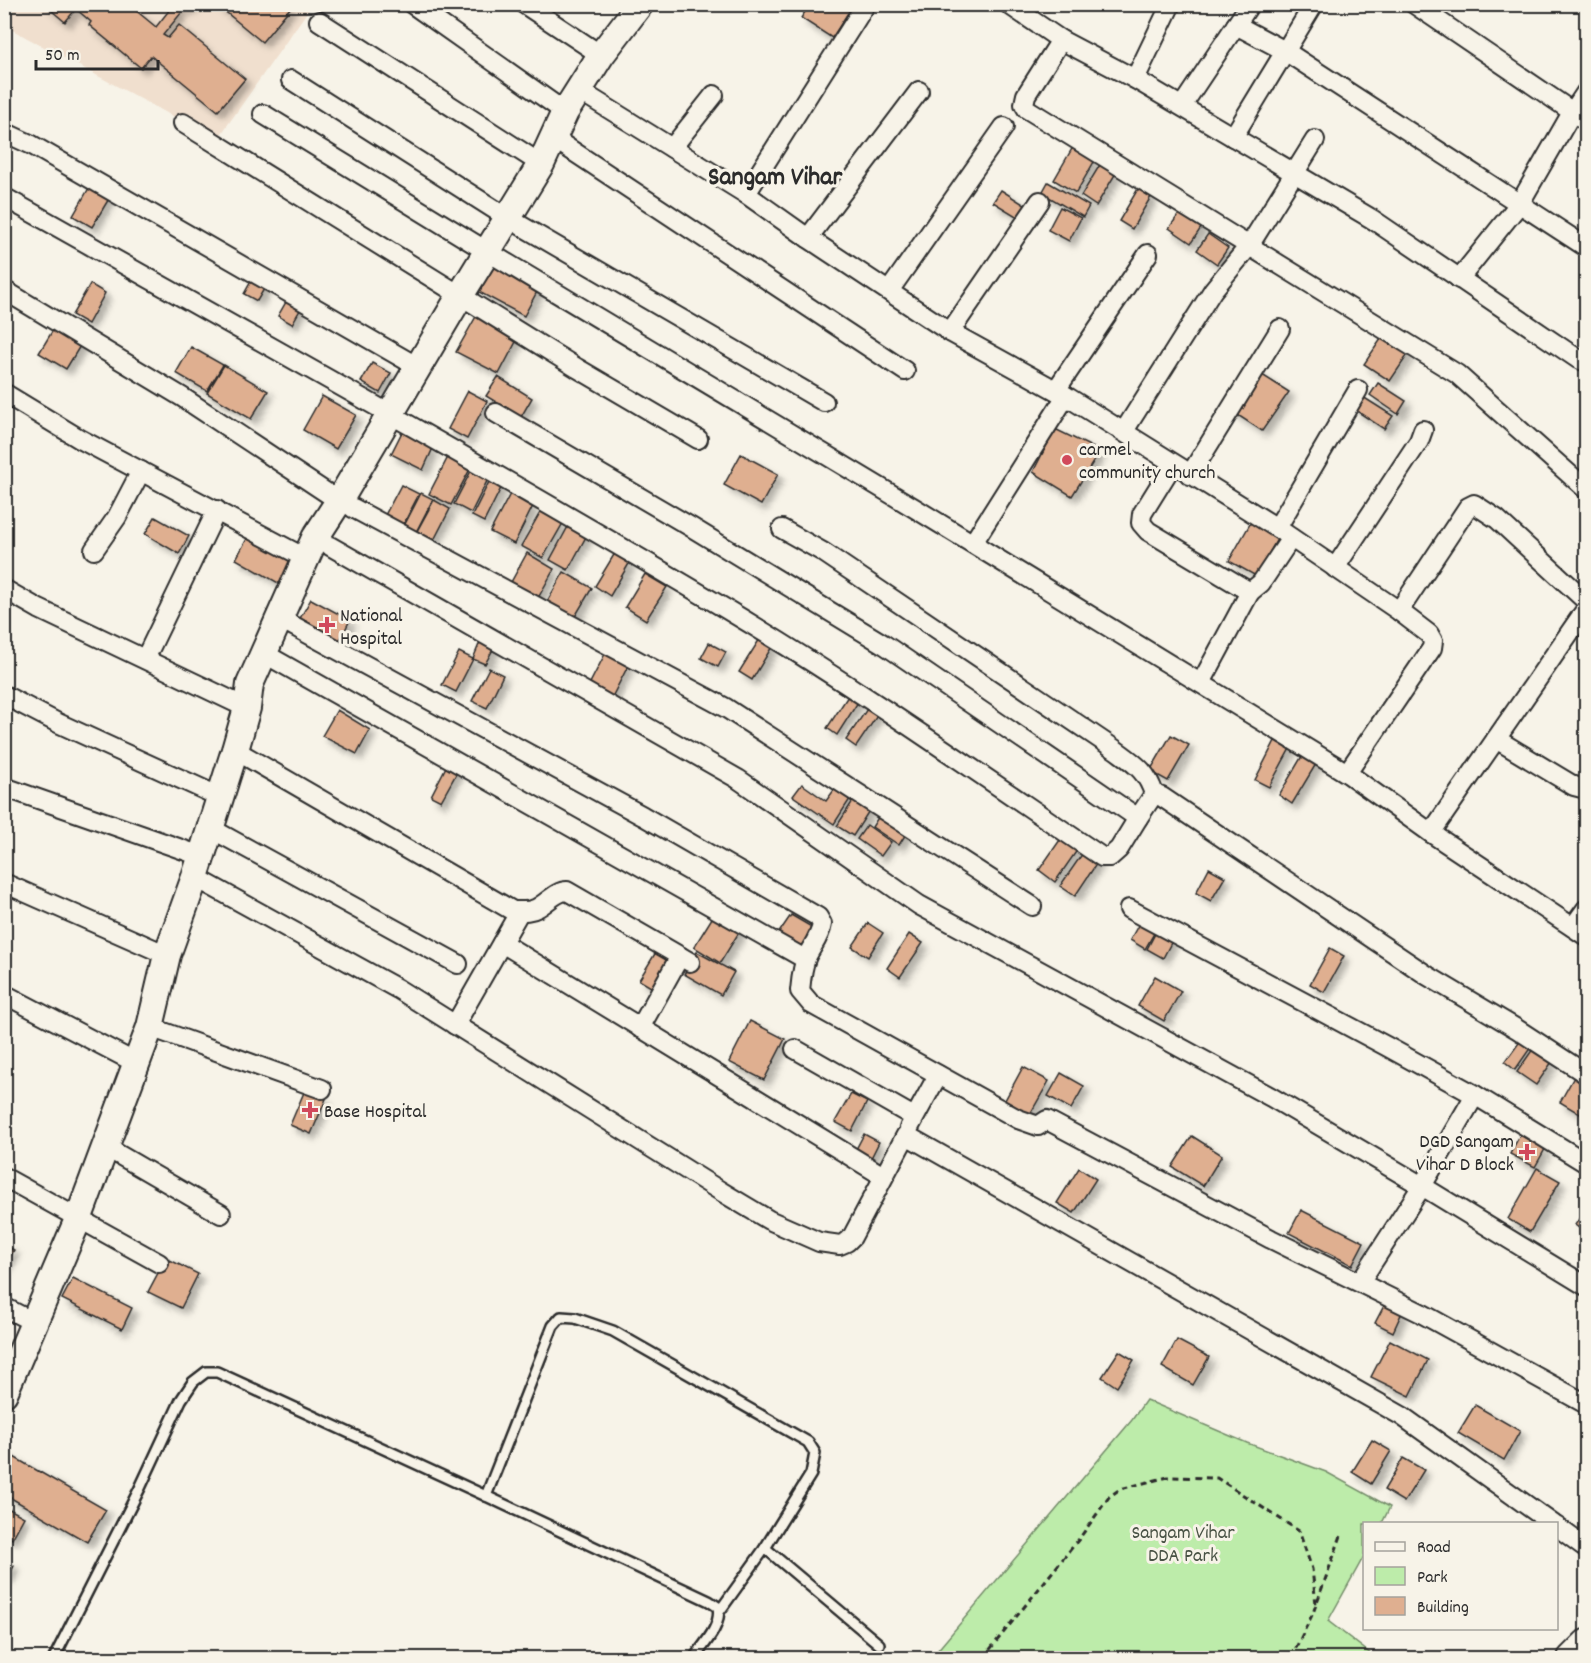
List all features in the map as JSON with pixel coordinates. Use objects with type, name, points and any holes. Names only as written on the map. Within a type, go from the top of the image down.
[{"type":"street","points":[[412,4],[565,112]]},
{"type":"street","points":[[524,4],[601,56]]},
{"type":"street","points":[[513,221],[541,164],[558,141],[565,112],[585,95],[601,56],[640,4]]},
{"type":"street","points":[[286,622],[330,546],[346,505],[585,95],[632,32],[659,4]]},
{"type":"street","points":[[746,194],[866,4]]},
{"type":"street","points":[[1136,79],[1171,4]]},
{"type":"street","points":[[1182,106],[1250,4]]},
{"type":"street","points":[[1233,136],[1314,4]]},
{"type":"street","points":[[1414,4],[1580,116]]},
{"type":"street","points":[[1016,7],[1061,40],[1136,79],[1372,219],[1578,359],[1587,362]]},
{"type":"street","points":[[319,21],[541,164]]},
{"type":"street","points":[[1236,25],[1286,51],[1587,247]]},
{"type":"street","points":[[1061,40],[1026,96],[1025,107],[1457,374],[1587,489]]},
{"type":"street","points":[[291,80],[513,221],[824,402]]},
{"type":"street","points":[[808,238],[918,91]]},
{"type":"street","points":[[1460,279],[1520,203],[1580,116],[1587,92]]},
{"type":"street","points":[[672,148],[714,94]]},
{"type":"street","points":[[585,95],[746,194],[950,332],[1061,393],[1284,533],[1429,634],[1434,645],[1347,773]]},
{"type":"street","points":[[263,114],[491,254],[973,543],[1347,773],[1431,833],[1580,931],[1587,909]]},
{"type":"street","points":[[183,123],[464,299],[698,439]]},
{"type":"street","points":[[889,291],[974,174],[1004,127]]},
{"type":"street","points":[[4,132],[32,145],[418,367]]},
{"type":"street","points":[[1124,431],[1213,290],[1250,246],[1293,172],[1315,140]]},
{"type":"street","points":[[558,141],[905,370]]},
{"type":"street","points":[[4,197],[396,417],[727,610],[830,674],[1102,857],[1110,857],[1119,849],[1154,794]]},
{"type":"street","points":[[950,332],[1040,201]]},
{"type":"street","points":[[973,543],[1061,393],[1148,254]]},
{"type":"street","points":[[4,290],[182,397],[346,505],[726,708],[1032,906]]},
{"type":"street","points":[[396,417],[418,367],[464,299]]},
{"type":"street","points":[[1190,475],[1280,328]]},
{"type":"street","points":[[1201,683],[1250,592],[1261,582],[1358,390]]},
{"type":"street","points":[[4,393],[80,439],[307,559]]},
{"type":"street","points":[[496,413],[691,527],[885,645],[1138,818]]},
{"type":"street","points":[[1335,567],[1419,441],[1423,430]]},
{"type":"street","points":[[1173,464],[1142,514],[1141,523],[1148,531],[1250,592]]},
{"type":"street","points":[[94,550],[117,517],[141,471]]},
{"type":"street","points":[[1399,611],[1468,507],[1474,504],[1497,519],[1587,601]]},
{"type":"street","points":[[4,1393],[10,1366],[35,1323],[79,1217],[150,1027],[167,955],[198,866],[247,708],[265,688],[272,658],[315,538],[346,505]]},
{"type":"street","points":[[145,659],[216,510]]},
{"type":"street","points":[[782,529],[823,552],[1116,750],[1136,765],[1149,779],[1154,794]]},
{"type":"street","points":[[330,546],[738,779],[919,905],[1271,1097],[1587,1286]]},
{"type":"street","points":[[4,589],[39,609],[247,708]]},
{"type":"street","points":[[1431,833],[1587,609]]},
{"type":"street","points":[[286,622],[633,810],[818,917],[822,924],[821,932],[806,959],[800,991],[811,1004],[1018,1119],[1038,1126],[1047,1120],[1271,1239],[1421,1312],[1587,1404]]},
{"type":"street","points":[[272,658],[806,959]]},
{"type":"street","points":[[4,695],[58,723],[220,798]]},
{"type":"street","points":[[1496,739],[1574,786],[1587,789]]},
{"type":"street","points":[[235,750],[507,908],[520,911],[536,909],[561,891],[567,891],[685,959],[640,1028]]},
{"type":"street","points":[[4,787],[198,866],[722,1192],[769,1220],[819,1242],[840,1245],[847,1242],[856,1232],[883,1176],[938,1075]]},
{"type":"street","points":[[1154,794],[1162,797],[1428,976],[1587,1074]]},
{"type":"street","points":[[210,828],[458,964]]},
{"type":"street","points":[[4,882],[167,955]]},
{"type":"street","points":[[1129,909],[1356,1029],[1475,1095],[1587,1163]]},
{"type":"street","points":[[455,1025],[520,911]]},
{"type":"street","points":[[502,943],[883,1176]]},
{"type":"street","points":[[4,994],[136,1063]]},
{"type":"street","points":[[150,1027],[322,1089]]},
{"type":"street","points":[[795,1049],[915,1117]]},
{"type":"street","points":[[1360,1282],[1422,1186],[1475,1095]]},
{"type":"street","points":[[906,1135],[1402,1416],[1550,1522]]},
{"type":"street","points":[[105,1146],[221,1214]]},
{"type":"street","points":[[4,1177],[159,1263]]},
{"type":"street","points":[[4,1307],[35,1323]]},
{"type":"street","points":[[1558,1527],[1587,1548]]},
{"type":"street","points":[[1571,1659],[1587,1643]]},
{"type":"lane","points":[[486,1496],[553,1326],[561,1317],[574,1317],[613,1332],[808,1442],[814,1454],[811,1474],[765,1548],[719,1612],[714,1629],[694,1659]]},
{"type":"lane","points":[[54,1659],[140,1488],[181,1400],[193,1382],[206,1372],[217,1372],[486,1496],[709,1601],[718,1607],[719,1612]]},
{"type":"lane","points":[[765,1548],[879,1644]]},
{"type":"path","points":[[983,1659],[1079,1539],[1109,1497],[1120,1489],[1168,1477],[1217,1478],[1299,1531],[1312,1569],[1316,1604]]},
{"type":"path","points":[[1291,1659],[1316,1604],[1342,1533]]},
{"type":"shaded area","points":[[4,5],[312,5],[217,140],[5,26]]},
{"type":"green space","name":"Sangam Vihar DDA Park","points":[[1146,1400],[1247,1443],[1326,1472],[1390,1507],[1382,1522],[1363,1522],[1363,1558],[1328,1621],[1376,1658],[931,1658],[1132,1420]]},
{"type":"building","points":[[44,4],[102,4],[104,6],[105,4],[128,4],[156,27],[174,4],[193,4],[188,10],[182,6],[179,10],[182,12],[163,35],[168,38],[179,25],[245,79],[218,111],[151,56],[141,68],[89,25],[91,22],[76,9],[65,22]]},
{"type":"building","points":[[216,4],[288,4],[291,7],[262,42]]},
{"type":"building","points":[[810,4],[853,5],[832,38],[801,18]]},
{"type":"building","points":[[1073,147],[1095,160],[1076,193],[1054,180]]},
{"type":"building","points":[[1101,163],[1116,173],[1096,206],[1081,196]]},
{"type":"building","points":[[93,181],[113,192],[92,227],[73,216]]},
{"type":"building","points":[[1048,182],[1089,206],[1083,217],[1042,193]]},
{"type":"building","points":[[1139,187],[1152,195],[1132,229],[1119,221]]},
{"type":"building","points":[[1001,190],[1028,207],[1021,219],[993,202]]},
{"type":"building","points":[[1060,207],[1081,218],[1069,241],[1048,230]]},
{"type":"building","points":[[1182,210],[1203,225],[1191,243],[1169,228]]},
{"type":"building","points":[[1208,234],[1228,248],[1217,264],[1197,250]]},
{"type":"building","points":[[496,261],[540,286],[524,316],[479,292]]},
{"type":"building","points":[[255,274],[268,282],[257,301],[244,294]]},
{"type":"building","points":[[90,284],[105,293],[88,324],[72,315]]},
{"type":"building","points":[[290,295],[304,303],[292,324],[278,316]]},
{"type":"building","points":[[478,313],[519,336],[499,374],[456,352]]},
{"type":"building","points":[[56,325],[83,341],[66,369],[39,353]]},
{"type":"building","points":[[1383,336],[1409,353],[1390,381],[1364,364]]},
{"type":"building","points":[[191,347],[223,365],[207,391],[176,373]]},
{"type":"building","points":[[372,363],[391,373],[380,393],[361,382]]},
{"type":"building","points":[[224,365],[268,391],[251,419],[207,393]]},
{"type":"building","points":[[1256,371],[1289,392],[1262,431],[1230,410]]},
{"type":"building","points":[[498,377],[532,398],[521,417],[486,396]]},
{"type":"building","points":[[1378,383],[1406,401],[1398,414],[1370,395]]},
{"type":"building","points":[[468,391],[487,401],[467,439],[448,429]]},
{"type":"building","points":[[322,396],[356,415],[336,449],[303,430]]},
{"type":"building","points":[[1363,397],[1393,416],[1384,429],[1355,410]]},
{"type":"building","name":"carmel community church","points":[[1055,429],[1100,451],[1072,496],[1033,472]]},
{"type":"building","points":[[402,432],[433,448],[423,470],[391,454]]},
{"type":"building","points":[[741,454],[778,474],[761,505],[724,485]]},
{"type":"building","points":[[448,457],[470,469],[451,505],[429,494]]},
{"type":"building","points":[[472,469],[489,477],[471,513],[454,504]]},
{"type":"building","points":[[490,480],[502,486],[484,522],[472,516]]},
{"type":"building","points":[[401,485],[419,494],[402,527],[384,517]]},
{"type":"building","points":[[421,493],[433,499],[416,532],[404,526]]},
{"type":"building","points":[[510,494],[533,506],[514,544],[490,532]]},
{"type":"building","points":[[434,500],[450,509],[433,542],[416,533]]},
{"type":"building","points":[[541,511],[563,523],[543,558],[521,546]]},
{"type":"building","points":[[155,517],[189,536],[179,554],[145,534]]},
{"type":"building","points":[[1254,517],[1281,532],[1256,576],[1229,561]]},
{"type":"building","points":[[570,523],[588,533],[568,570],[550,560]]},
{"type":"building","points":[[249,535],[294,561],[280,584],[236,559]]},
{"type":"building","points":[[527,553],[554,569],[537,600],[510,584]]},
{"type":"building","points":[[615,553],[630,562],[610,596],[595,586]]},
{"type":"building","points":[[564,572],[592,588],[573,620],[545,605]]},
{"type":"building","points":[[645,574],[667,587],[646,620],[625,607]]},
{"type":"building","points":[[311,599],[350,620],[338,644],[298,622]]},
{"type":"building","points":[[482,637],[496,644],[485,664],[473,659]]},
{"type":"building","points":[[761,637],[773,645],[752,680],[739,672]]},
{"type":"building","points":[[709,643],[726,652],[718,667],[701,658]]},
{"type":"building","points":[[459,652],[473,659],[456,692],[442,685]]},
{"type":"building","points":[[606,652],[629,664],[611,699],[588,687]]},
{"type":"building","points":[[489,668],[503,675],[487,708],[472,701]]},
{"type":"building","points":[[850,693],[860,699],[837,735],[827,728]]},
{"type":"building","points":[[869,706],[879,713],[856,747],[846,740]]},
{"type":"building","points":[[337,710],[370,730],[357,754],[322,736]]},
{"type":"building","points":[[1171,735],[1189,745],[1168,781],[1150,771]]},
{"type":"building","points":[[1278,735],[1293,743],[1269,787],[1255,780]]},
{"type":"building","points":[[1305,751],[1319,759],[1292,804],[1279,795]]},
{"type":"building","points":[[450,759],[461,765],[441,801],[431,796]]},
{"type":"building","points":[[802,784],[826,801],[837,786],[852,796],[834,824],[793,796]]},
{"type":"building","points":[[856,796],[872,806],[853,836],[837,826]]},
{"type":"building","points":[[882,811],[909,829],[899,845],[872,827]]},
{"type":"building","points":[[867,825],[891,842],[881,856],[857,839]]},
{"type":"building","points":[[1062,837],[1078,849],[1055,882],[1039,870]]},
{"type":"building","points":[[1085,850],[1099,860],[1075,896],[1060,886]]},
{"type":"building","points":[[1209,868],[1225,877],[1211,901],[1196,893]]},
{"type":"building","points":[[717,910],[743,926],[720,963],[694,947]]},
{"type":"building","points":[[791,915],[815,929],[801,951],[776,937]]},
{"type":"building","points":[[1141,920],[1157,928],[1145,949],[1130,940]]},
{"type":"building","points":[[868,923],[883,933],[868,957],[852,947]]},
{"type":"building","points":[[1157,930],[1173,939],[1163,958],[1147,949]]},
{"type":"building","points":[[909,934],[923,943],[900,977],[887,968]]},
{"type":"building","points":[[1330,948],[1344,956],[1324,992],[1310,984]]},
{"type":"building","points":[[656,952],[672,962],[656,990],[639,980]]},
{"type":"building","points":[[697,952],[734,972],[721,995],[684,974]]},
{"type":"building","points":[[1155,976],[1181,991],[1164,1021],[1138,1006]]},
{"type":"building","points":[[750,1021],[785,1039],[764,1080],[729,1062]]},
{"type":"building","points":[[1521,1040],[1531,1047],[1515,1070],[1505,1062]]},
{"type":"building","points":[[1533,1049],[1552,1062],[1536,1085],[1517,1072]]},
{"type":"building","points":[[1023,1067],[1049,1081],[1029,1116],[1004,1102]]},
{"type":"building","points":[[1061,1073],[1084,1086],[1071,1109],[1048,1096]]},
{"type":"building","points":[[1574,1077],[1586,1084],[1585,1117],[1560,1102]]},
{"type":"building","points":[[305,1090],[326,1099],[311,1134],[290,1125]]},
{"type":"building","points":[[851,1094],[867,1102],[852,1131],[835,1122]]},
{"type":"building","points":[[864,1134],[879,1142],[868,1164],[853,1155]]},
{"type":"building","points":[[1520,1135],[1545,1149],[1535,1167],[1510,1154]]},
{"type":"building","points":[[1192,1136],[1222,1155],[1203,1186],[1172,1167]]},
{"type":"building","points":[[1079,1168],[1096,1179],[1074,1213],[1057,1203]]},
{"type":"building","points":[[1537,1168],[1560,1181],[1530,1232],[1508,1219]]},
{"type":"building","points":[[1586,1208],[1586,1233],[1575,1225]]},
{"type":"building","points":[[1301,1210],[1364,1242],[1352,1265],[1289,1233]]},
{"type":"building","points":[[4,1245],[14,1250],[4,1268]]},
{"type":"building","points":[[166,1258],[198,1274],[181,1308],[148,1292]]},
{"type":"building","points":[[73,1278],[132,1308],[122,1329],[62,1299]]},
{"type":"building","points":[[1386,1302],[1403,1310],[1393,1332],[1375,1323]]},
{"type":"building","points":[[1177,1340],[1209,1357],[1193,1385],[1162,1367]]},
{"type":"building","points":[[1390,1340],[1428,1360],[1410,1396],[1371,1377]]},
{"type":"building","points":[[1119,1351],[1134,1360],[1117,1387],[1102,1377]]},
{"type":"building","points":[[1475,1405],[1520,1431],[1504,1460],[1458,1433]]},
{"type":"building","points":[[1372,1440],[1391,1451],[1371,1484],[1352,1472]]},
{"type":"building","points":[[5,1452],[106,1510],[87,1542],[4,1494]]},
{"type":"building","points":[[1403,1458],[1424,1470],[1404,1502],[1384,1490]]},
{"type":"building","points":[[4,1506],[24,1517],[12,1539],[4,1535]]},
{"type":"building","points":[[4,1561],[14,1566],[7,1578],[4,1577]]},
{"type":"place","name":"carmel community church","points":[[1067,460]]},
{"type":"place","name":"National Hospital","points":[[327,625]]},
{"type":"place","name":"Base Hospital","points":[[310,1110]]},
{"type":"place","name":"DGD Sangam Vihar D Block","points":[[1527,1152]]},
{"type":"district","name":"Sangam Vihar","points":[[775,175]]}]
